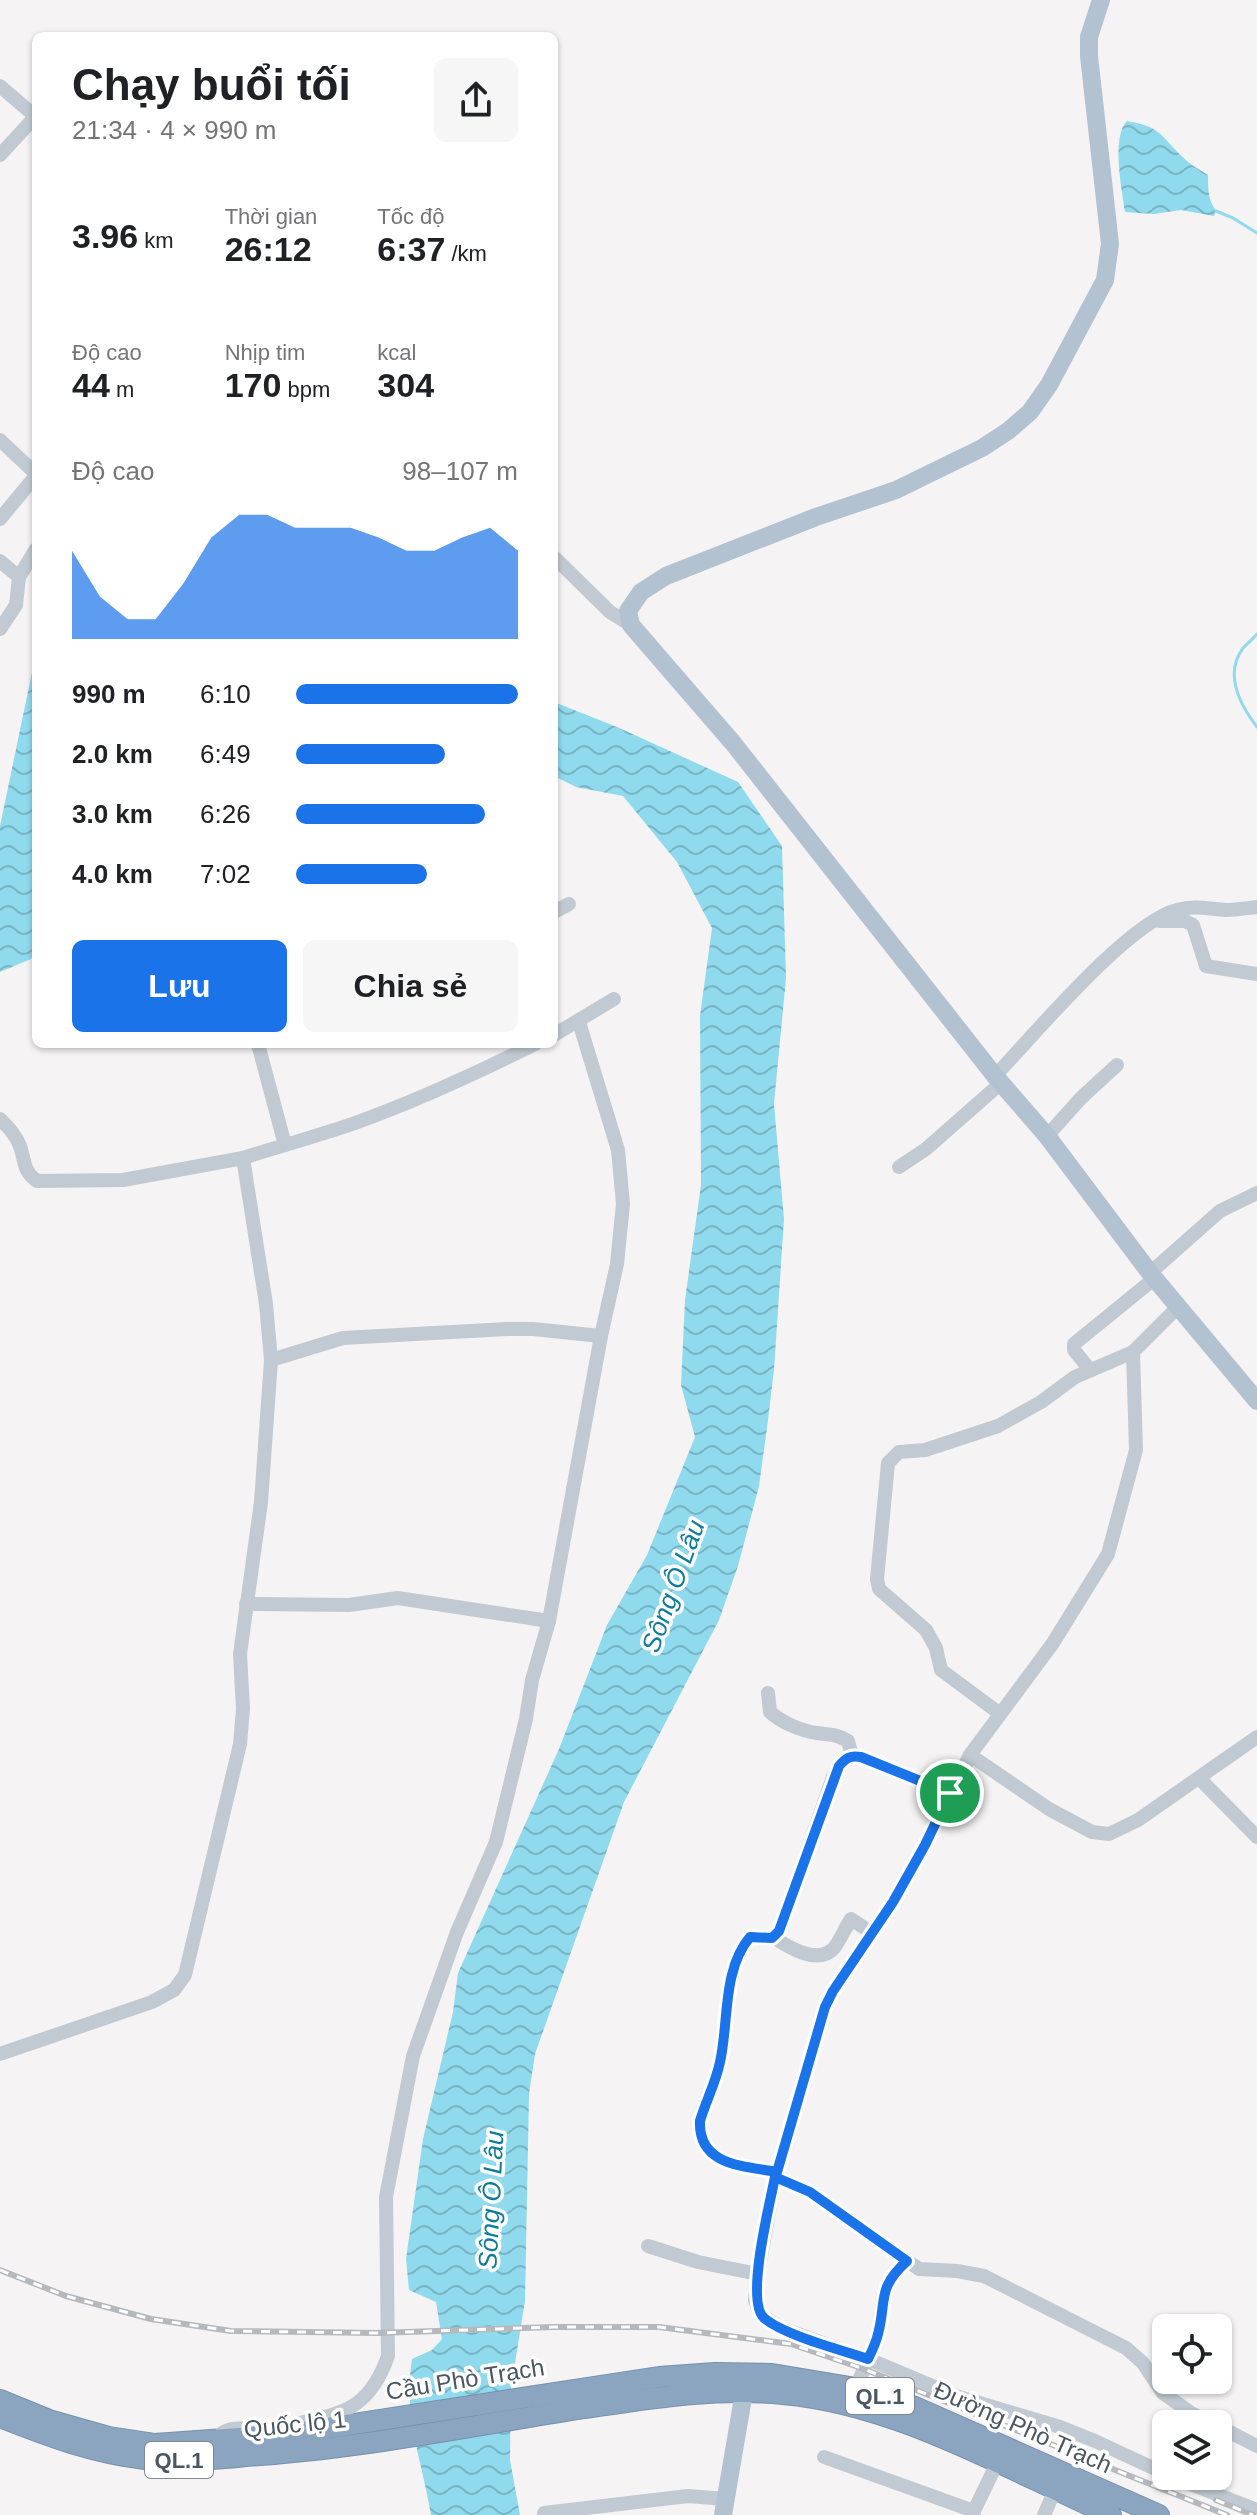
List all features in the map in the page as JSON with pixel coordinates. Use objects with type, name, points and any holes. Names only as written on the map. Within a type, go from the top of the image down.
[{"type":"highway","name":"Đường Phò Trạch","points":[[580,2388],[715,2373],[772,2374],[856,2388],[997,2463],[1055,2490],[1083,2493],[1111,2515]]},
{"type":"highway","name":"Cầu Phò Trạch","points":[[360,2433],[580,2388]]},
{"type":"highway","name":"Đường Phò Trạch","points":[[585,2408],[666,2395],[744,2392],[825,2399],[911,2416],[1083,2493],[1159,2515]]},
{"type":"highway","name":"Quốc lộ 1","points":[[0,2400],[49,2420],[109,2437],[155,2444],[360,2433]]},
{"type":"highway","name":"Cầu Phò Trạch","points":[[360,2433],[585,2408]]},
{"type":"highway","name":"Quốc lộ 1","points":[[0,2417],[73,2444],[147,2459],[208,2459],[271,2454],[360,2433]]},
{"type":"main road","points":[[1101,0],[1089,37],[1089,56],[1104,180],[1109,264],[1105,280],[1049,385],[1030,412],[982,448],[896,490],[816,517],[666,576],[641,592],[628,611],[631,625],[733,743],[998,1079],[1047,1136],[1152,1276],[1257,1401]]},
{"type":"main road","points":[[724,2507],[744,2392]]},
{"type":"street","points":[[0,86],[32,114]]},
{"type":"street","points":[[0,155],[32,121]]},
{"type":"street","points":[[0,440],[32,470]]},
{"type":"street","points":[[0,519],[32,480]]},
{"type":"street","points":[[0,629],[16,605],[19,577],[32,556]]},
{"type":"street","points":[[0,561],[19,577]]},
{"type":"street","points":[[558,561],[610,612],[631,625]]},
{"type":"street","points":[[558,910],[569,904]]},
{"type":"street","points":[[899,1167],[935,1141],[998,1079],[1087,980],[1154,921],[1168,912],[1191,907],[1228,910],[1257,907]]},
{"type":"street","points":[[1154,921],[1185,921],[1193,925],[1204,964],[1209,968],[1257,974]]},
{"type":"street","points":[[558,1033],[614,999]]},
{"type":"street","points":[[212,2441],[227,2430],[301,2422],[344,2410],[358,2403],[384,2369],[388,2356],[386,2197],[413,2056],[457,1932],[496,1842],[526,1719],[532,1680],[549,1621],[601,1336],[614,1284],[621,1233],[622,1174],[613,1127],[579,1022]]},
{"type":"street","points":[[259,1048],[285,1145]]},
{"type":"street","points":[[0,1119],[13,1133],[29,1174],[43,1182],[123,1180],[243,1158],[285,1145],[398,1106],[513,1049]]},
{"type":"street","points":[[1047,1136],[1081,1098],[1117,1065]]},
{"type":"street","points":[[0,2054],[152,2002],[174,1990],[185,1975],[240,1744],[243,1709],[240,1654],[261,1502],[271,1360],[266,1304],[243,1158]]},
{"type":"street","points":[[1090,1370],[1074,1350],[1074,1344],[1220,1211],[1257,1193]]},
{"type":"street","points":[[999,1713],[941,1670],[936,1648],[926,1630],[879,1589],[877,1579],[886,1468],[890,1459],[899,1452],[925,1450],[998,1426],[1019,1415],[1090,1370],[1133,1352],[1178,1307]]},
{"type":"street","points":[[271,1360],[343,1338],[533,1329],[601,1336]]},
{"type":"street","points":[[1133,1352],[1136,1450],[1113,1544],[1053,1643],[970,1755],[893,1902],[825,2007],[776,2174],[755,2300],[765,2319],[781,2328],[868,2359],[956,2396],[1071,2432],[1152,2468]]},
{"type":"street","points":[[246,1604],[349,1605],[398,1598],[549,1621]]},
{"type":"street","points":[[768,1693],[770,1712],[776,1718],[817,1733],[839,1735],[848,1741],[852,1756]]},
{"type":"street","points":[[970,1755],[1006,1777],[1037,1802],[1099,1834],[1118,1831],[1138,1820],[1257,1737]]},
{"type":"street","points":[[773,1937],[779,1931],[833,1777],[845,1759],[861,1757],[950,1793]]},
{"type":"street","points":[[1199,1778],[1257,1837]]},
{"type":"street","points":[[872,1933],[851,1919],[832,1950],[819,1955],[794,1950],[773,1937],[750,1937],[737,1963],[728,1996],[721,2061],[699,2130],[705,2144],[719,2160],[776,2174],[810,2192],[919,2269],[984,2276],[1126,2348],[1143,2363],[1163,2393],[1187,2410]]},
{"type":"street","points":[[648,2246],[698,2262],[758,2274]]},
{"type":"street","points":[[856,2388],[879,2329],[883,2296],[894,2274],[907,2261]]},
{"type":"street","points":[[1232,2433],[1257,2446]]},
{"type":"street","points":[[824,2457],[973,2513],[997,2463]]},
{"type":"street","points":[[1044,2515],[1055,2490]]},
{"type":"street","points":[[1206,2490],[1257,2510]]},
{"type":"street","points":[[544,2513],[688,2496],[724,2507]]},
{"type":"water","points":[[1127,121],[1139,123],[1161,134],[1188,162],[1208,175],[1208,190],[1216,211],[1214,216],[1181,210],[1154,214],[1125,212],[1119,151],[1122,129]]},
{"type":"water","points":[[32,672],[32,957],[0,972],[0,826]]},
{"type":"water","name":"Sông Ô Lâu","points":[[558,704],[738,782],[782,846],[786,978],[774,1104],[784,1219],[774,1370],[759,1486],[738,1566],[719,1620],[624,1802],[535,2054],[529,2094],[525,2301],[511,2388],[510,2460],[520,2515],[431,2515],[412,2420],[410,2380],[412,2359],[432,2350],[442,2339],[436,2302],[409,2290],[406,2259],[423,2139],[453,2012],[458,1973],[559,1749],[607,1625],[647,1555],[695,1437],[681,1385],[685,1300],[701,1185],[700,1016],[712,928],[677,862],[623,796],[576,787],[558,778]]},
{"type":"waterway","points":[[1216,211],[1257,233]]},
{"type":"waterway","points":[[1257,634],[1243,648],[1235,668],[1236,689],[1257,727]]},
{"type":"railway","points":[[0,2270],[66,2296],[151,2319],[231,2331],[377,2333],[659,2327],[791,2344],[864,2369],[1227,2515]]},
{"type":"railway","points":[[1216,2500],[1253,2515]]},
{"type":"route","points":[[950,1793],[861,1757],[852,1756],[839,1766],[779,1931],[772,1938],[750,1937],[737,1963],[728,1996],[721,2061],[700,2121],[701,2137],[719,2160],[777,2172],[775,2177],[764,2231],[758,2274],[755,2300],[760,2314],[781,2328],[868,2359],[878,2335],[883,2296],[894,2274],[907,2261],[810,2192],[775,2177],[777,2172],[805,2069],[825,2007],[893,1902],[950,1793]]}]
